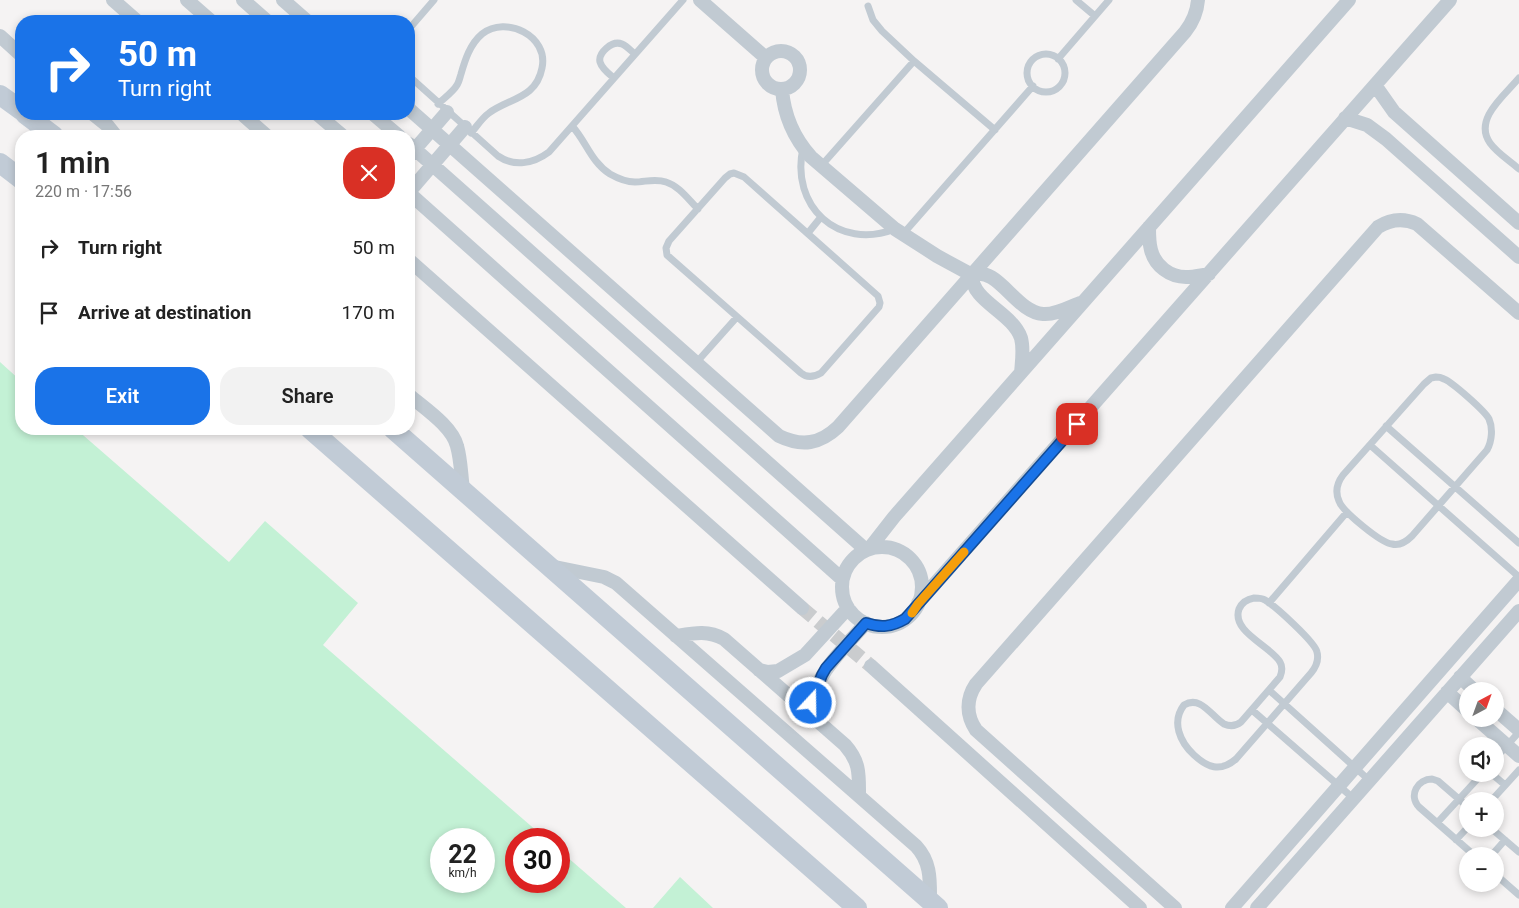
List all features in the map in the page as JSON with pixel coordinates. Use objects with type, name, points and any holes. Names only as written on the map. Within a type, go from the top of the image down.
[{"type":"main road","points":[[0,95],[15,106]]},
{"type":"main road","points":[[34,120],[46,130]]},
{"type":"main road","points":[[0,163],[15,174]]},
{"type":"main road","points":[[317,435],[857,908]]},
{"type":"main road","points":[[400,435],[934,904]]},
{"type":"street","points":[[113,0],[130,15]]},
{"type":"street","points":[[187,0],[204,15]]},
{"type":"street","points":[[243,0],[260,15]]},
{"type":"street","points":[[283,0],[300,15]]},
{"type":"street","points":[[700,0],[766,58]]},
{"type":"street","points":[[415,115],[779,436],[789,441],[810,442],[821,440],[838,426],[972,275],[1185,32],[1193,22],[1198,0]]},
{"type":"street","points":[[868,549],[885,527],[1349,0]]},
{"type":"street","points":[[918,604],[921,581],[918,570],[911,560],[892,548],[868,549],[858,554],[845,569],[842,579],[844,599],[852,614],[866,623],[881,627],[896,624],[913,612],[918,604],[1450,0]]},
{"type":"street","points":[[0,36],[15,50]]},
{"type":"street","points":[[782,50],[792,54],[800,64],[800,75],[797,80],[788,88],[772,86],[764,78],[762,68],[766,58],[776,51],[782,50]]},
{"type":"street","points":[[1375,85],[1394,112],[1519,223]]},
{"type":"street","points":[[782,88],[783,101],[790,126],[803,148],[821,166],[899,232],[972,275],[980,272],[988,274],[1016,300],[1035,312],[1048,314],[1083,302]]},
{"type":"street","points":[[415,146],[432,130],[443,108]]},
{"type":"street","points":[[1345,118],[1367,125],[1386,139],[1519,257]]},
{"type":"street","points":[[100,120],[111,130]]},
{"type":"street","points":[[249,120],[260,130]]},
{"type":"street","points":[[324,120],[335,130]]},
{"type":"street","points":[[381,120],[392,130]]},
{"type":"street","points":[[415,186],[450,145],[468,130]]},
{"type":"street","points":[[415,153],[432,165],[868,549]]},
{"type":"street","points":[[415,198],[842,579]]},
{"type":"street","points":[[1175,908],[976,730],[968,711],[972,690],[1378,227],[1387,222],[1398,220],[1412,222],[1422,227],[1519,313]]},
{"type":"street","points":[[1150,227],[1149,244],[1151,252],[1161,267],[1176,276],[1185,277],[1209,274]]},
{"type":"street","points":[[415,265],[802,608]]},
{"type":"street","points":[[972,275],[976,291],[1014,324],[1020,336],[1022,350],[1020,373]]},
{"type":"street","points":[[1004,315],[1006,307],[1016,300]]},
{"type":"street","points":[[415,400],[445,426],[452,435],[457,447],[463,489]]},
{"type":"street","points":[[550,566],[597,575],[616,583],[859,795],[923,853],[930,870],[934,904]]},
{"type":"street","points":[[1232,908],[1519,579]]},
{"type":"street","points":[[759,670],[768,672],[778,670],[802,658],[848,608]]},
{"type":"street","points":[[1257,908],[1519,611]]},
{"type":"street","points":[[809,713],[822,675],[866,623]]},
{"type":"street","points":[[676,636],[702,632],[724,639],[846,745],[857,763],[859,795]]},
{"type":"street","points":[[802,658],[822,675]]},
{"type":"street","points":[[871,666],[1140,908]]},
{"type":"street","points":[[1460,677],[1465,682]]},
{"type":"street","points":[[1446,692],[1459,703]]},
{"type":"street","points":[[1504,717],[1519,731]]},
{"type":"street","points":[[1487,728],[1519,756]]},
{"type":"street","points":[[1305,825],[1318,838]]},
{"type":"lane","points":[[415,21],[434,0]]},
{"type":"lane","points":[[415,82],[504,160],[529,163],[548,152],[683,0]]},
{"type":"lane","points":[[1076,0],[1095,16]]},
{"type":"lane","points":[[1058,59],[1109,0]]},
{"type":"lane","points":[[868,6],[877,26],[914,61],[995,130]]},
{"type":"lane","points":[[443,108],[457,85],[466,57],[480,36],[487,31],[514,27],[522,30],[535,41],[543,63],[535,85],[525,94],[488,113],[468,130]]},
{"type":"lane","points":[[614,78],[600,64],[602,54],[609,46],[619,43],[623,44],[635,54]]},
{"type":"lane","points":[[1048,54],[1058,59],[1064,68],[1061,83],[1053,90],[1048,91],[1038,90],[1033,86],[1027,72],[1034,58],[1048,54]]},
{"type":"lane","points":[[821,166],[914,61]]},
{"type":"lane","points":[[1519,78],[1489,114],[1485,125],[1485,131],[1490,143],[1519,170]]},
{"type":"lane","points":[[803,148],[800,169],[804,190],[808,200],[821,217],[838,229],[857,235],[899,232],[995,130],[1033,86]]},
{"type":"lane","points":[[572,126],[580,135],[596,163],[610,174],[620,179],[635,182],[664,181],[677,187],[698,209]]},
{"type":"lane","points":[[734,173],[744,177],[808,233],[876,293],[880,300],[878,307],[821,373],[811,377],[801,373],[736,317],[667,255],[666,248],[667,244],[727,176],[734,173]]},
{"type":"lane","points":[[808,233],[821,217]]},
{"type":"lane","points":[[696,363],[736,317]]},
{"type":"lane","points":[[1436,377],[1449,382],[1484,412],[1491,425],[1490,445],[1408,540],[1394,545],[1380,540],[1347,512],[1340,504],[1337,489],[1343,475],[1386,426],[1427,380],[1436,377]]},
{"type":"lane","points":[[1386,426],[1519,543]]},
{"type":"lane","points":[[1370,445],[1519,579]]},
{"type":"lane","points":[[1268,603],[1347,512]]},
{"type":"lane","points":[[1259,598],[1268,603],[1311,641],[1318,657],[1315,669],[1236,759],[1222,767],[1212,767],[1202,763],[1185,746],[1180,738],[1178,718],[1181,708],[1190,702],[1201,704],[1221,722],[1229,726],[1237,725],[1280,677],[1282,673],[1281,664],[1244,629],[1238,615],[1241,606],[1249,599],[1259,598]]},
{"type":"lane","points":[[1269,690],[1369,780]]},
{"type":"lane","points":[[1252,710],[1353,798]]},
{"type":"lane","points":[[1504,748],[1519,731]]},
{"type":"lane","points":[[1499,792],[1519,770]]},
{"type":"lane","points":[[1438,823],[1459,800],[1438,781],[1432,779],[1424,781],[1416,790],[1413,796],[1414,803],[1464,847]]},
{"type":"lane","points":[[1466,792],[1475,782]]},
{"type":"lane","points":[[1501,782],[1505,785]]},
{"type":"lane","points":[[1456,840],[1459,837]]},
{"type":"lane","points":[[1501,837],[1519,852]]},
{"type":"lane","points":[[1499,847],[1505,840]]},
{"type":"lane","points":[[1504,882],[1519,895]]},
{"type":"green space","points":[[0,362],[15,376],[15,435],[83,435],[229,562],[265,521],[358,603],[323,645],[533,828],[505,828],[505,893],[570,893],[570,860],[626,908],[0,908]]},
{"type":"green space","points":[[680,877],[713,908],[653,908]]},
{"type":"tunnel","points":[[802,608],[871,666]]},
{"type":"slow traffic","points":[[912,613],[964,552]]},
{"type":"route","points":[[811,703],[826,668],[866,623],[886,627],[896,624],[913,612],[1077,424]]}]
